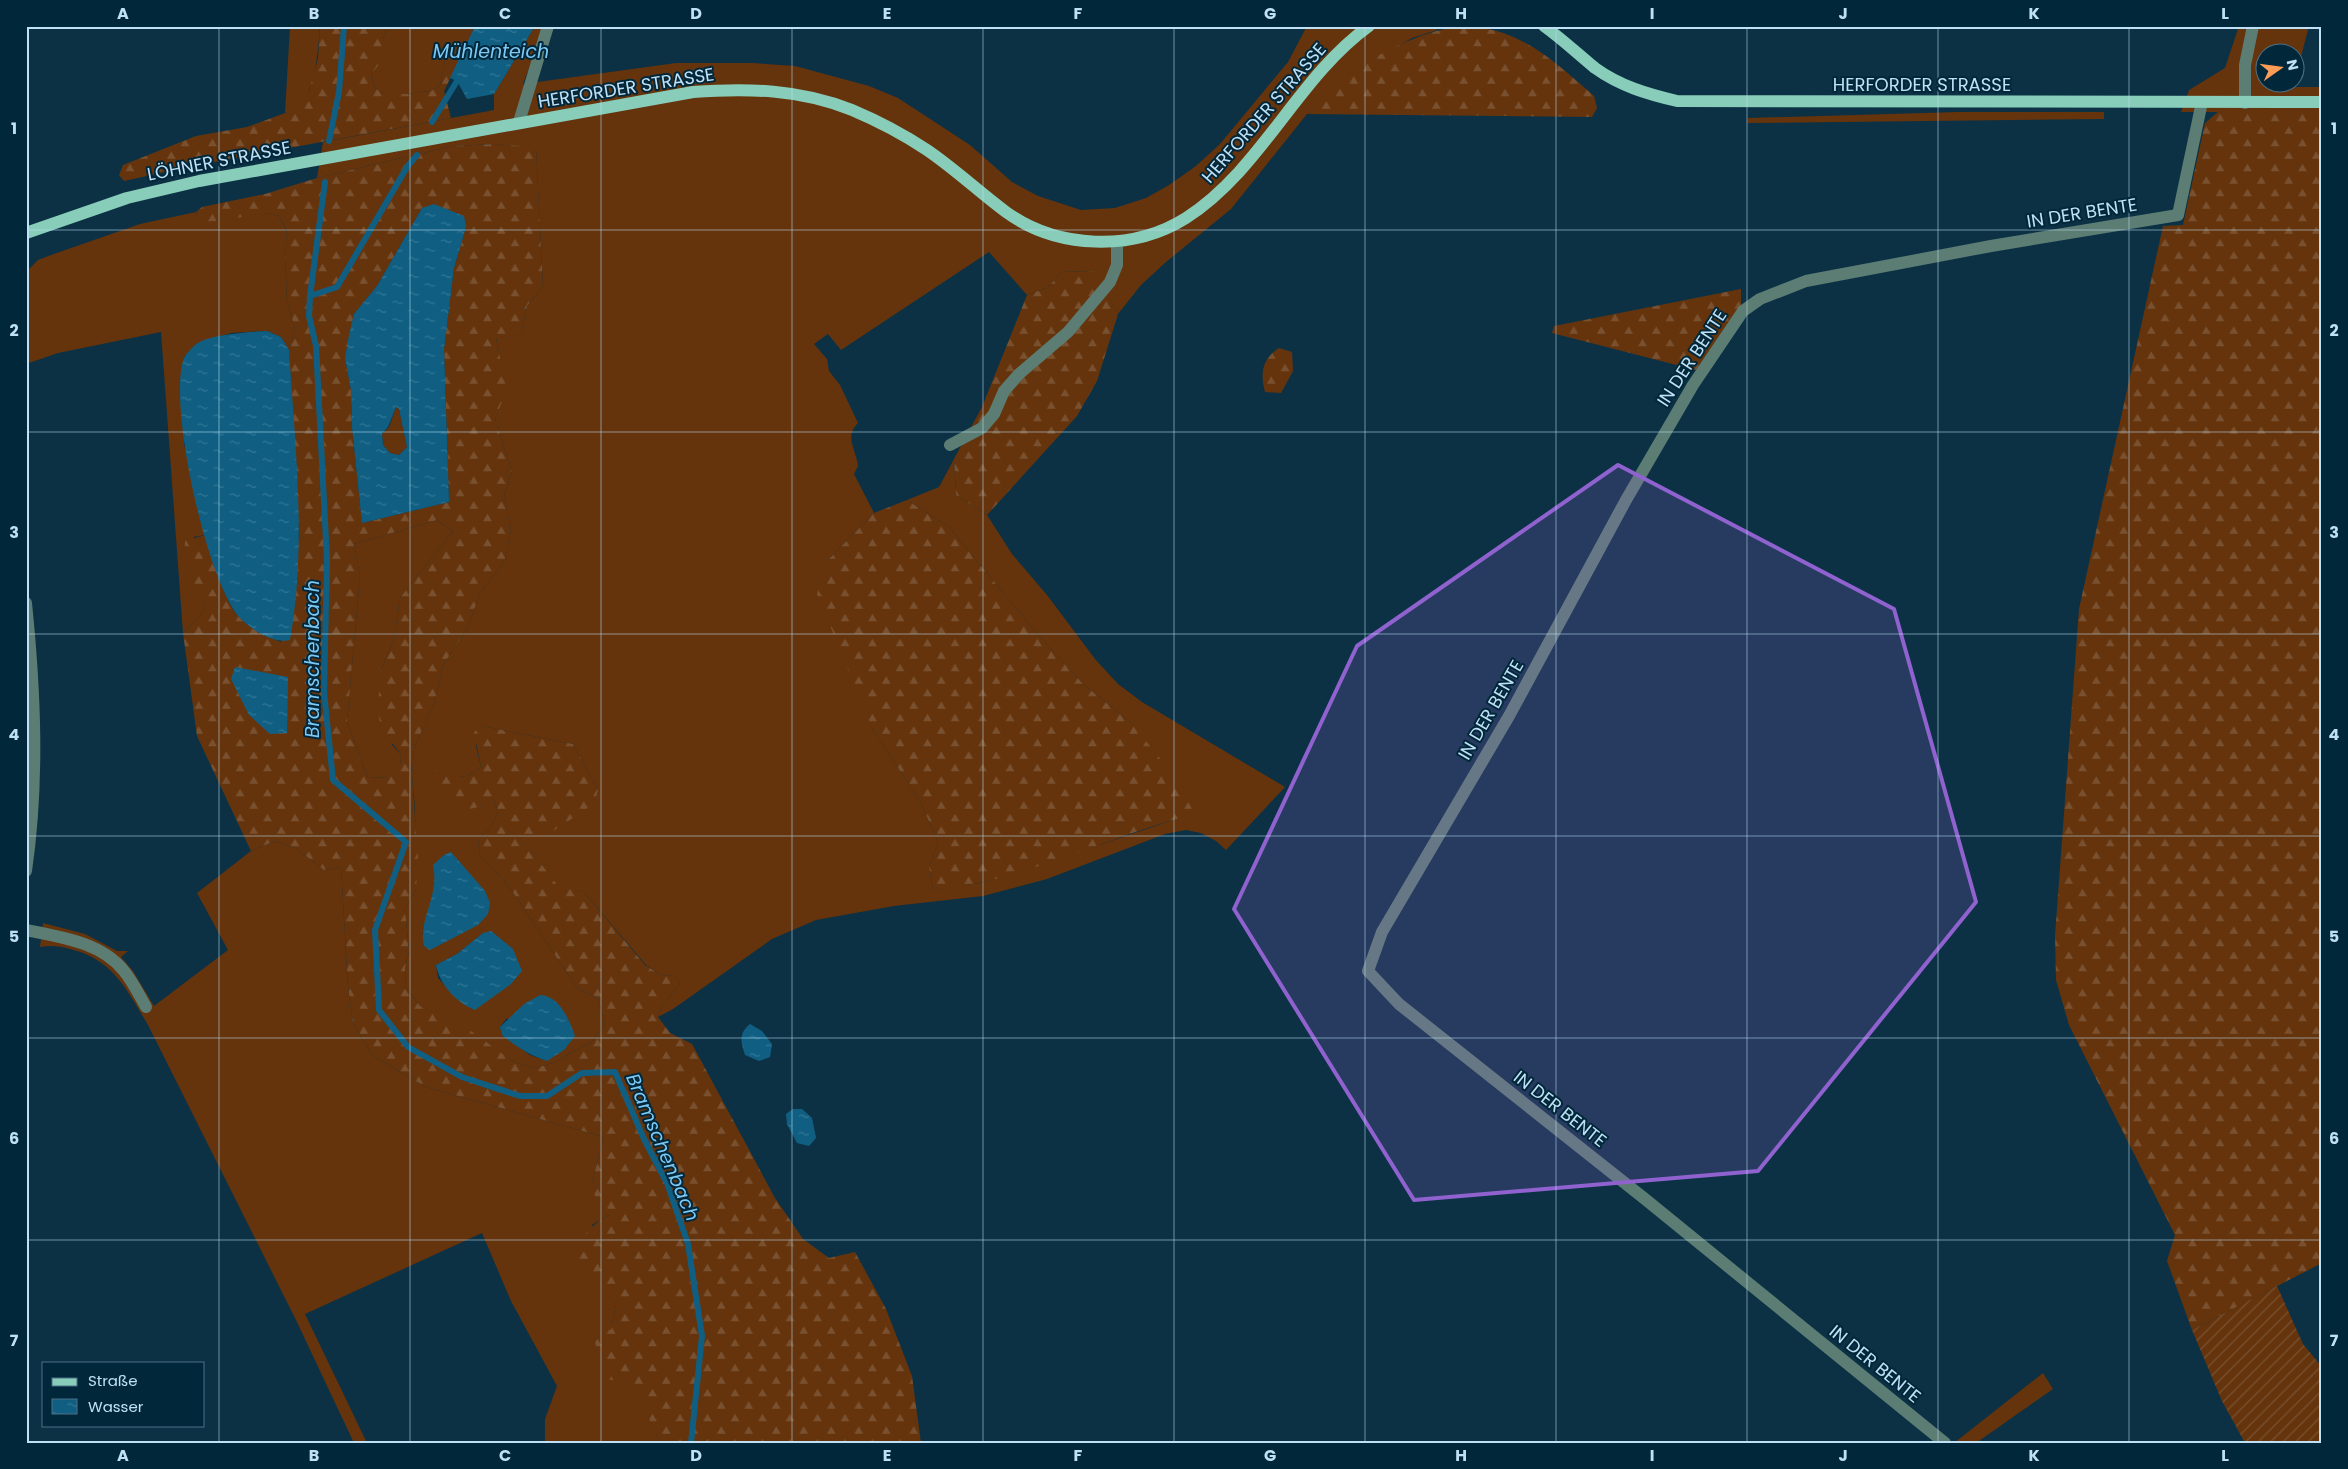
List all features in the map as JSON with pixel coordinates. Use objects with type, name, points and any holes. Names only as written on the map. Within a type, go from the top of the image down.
[{"type":"main road","name":"HERFORDER STRASSE","points":[[422,140],[693,92],[733,89],[775,91],[807,97],[851,110],[887,127],[926,149],[1007,213],[1032,227],[1053,236],[1078,241],[1117,242],[1160,231],[1184,219],[1208,203],[1236,177],[1326,66],[1349,42],[1369,26]]},
{"type":"main road","name":"HERFORDER STRASSE","points":[[1544,26],[1595,68],[1622,84],[1646,94],[1677,101],[2322,102]]},
{"type":"main road","name":"LÖHNER STRASSE","points":[[26,233],[118,201],[180,185],[422,140]]},
{"type":"street","points":[[519,122],[548,26]]},
{"type":"street","points":[[2245,103],[2245,65],[2253,26]]},
{"type":"street","name":"IN DER BENTE","points":[[1945,1443],[1645,1199],[1399,1004],[1368,971],[1382,932],[1508,716],[1626,500],[1693,385],[1743,311],[1760,299],[1806,281],[1991,246],[2178,215],[2202,102]]},
{"type":"street","points":[[950,444],[982,428],[994,414],[1004,391],[1018,374],[1068,332],[1110,282],[1117,265],[1117,242]]},
{"type":"street","points":[[26,603],[35,719],[35,783],[26,870]]},
{"type":"street","points":[[26,930],[72,940],[110,956],[124,970],[146,1007]]},
{"type":"highlighted area","points":[[1618,465],[1894,609],[1976,902],[1758,1171],[1414,1200],[1234,909],[1357,646]]},
{"type":"green space","points":[[290,26],[320,26],[315,70],[308,93],[296,109],[285,113]]},
{"type":"green space","points":[[320,26],[387,26],[383,39],[383,60],[371,74],[375,88],[386,94],[431,91],[440,85],[446,56],[454,43],[467,44],[444,91],[451,118],[187,167],[124,181],[119,175],[123,165],[196,136],[247,127],[296,109],[309,91],[318,58]]},
{"type":"green space","points":[[387,26],[475,26],[467,44],[454,43],[446,56],[440,85],[431,91],[386,94],[375,88],[371,73],[383,60],[383,39]]},
{"type":"green space","points":[[535,26],[545,26],[523,84],[676,63],[752,63],[795,66],[869,86],[898,98],[970,145],[1012,182],[1038,196],[1081,210],[1115,208],[1146,198],[1169,185],[1196,166],[1220,144],[1288,62],[1307,26],[1434,26],[1437,30],[1412,38],[1348,75],[1307,114],[1231,209],[1141,285],[1118,314],[1093,271],[1062,272],[1047,288],[1027,295],[989,252],[841,350],[828,334],[814,344],[827,359],[829,371],[840,385],[858,423],[854,428],[851,438],[858,466],[854,474],[874,513],[827,561],[873,730],[920,801],[938,842],[929,867],[933,890],[980,883],[1025,870],[1194,813],[1131,723],[1083,684],[1040,637],[949,527],[907,500],[939,487],[954,459],[956,495],[987,515],[1012,554],[1047,595],[1095,659],[1118,684],[1142,702],[1285,787],[1226,850],[1216,841],[1201,833],[1186,830],[1165,834],[1047,879],[983,896],[894,906],[816,920],[772,939],[673,1009],[658,1017],[662,1006],[680,984],[675,976],[661,975],[646,965],[584,892],[559,888],[522,840],[598,790],[573,744],[482,726],[476,746],[481,767],[470,775],[465,776],[456,776],[439,768],[480,806],[493,798],[498,812],[491,827],[478,839],[480,855],[506,882],[577,988],[598,998],[605,1024],[591,1042],[553,1063],[535,1068],[512,1061],[420,1006],[406,987],[405,968],[409,951],[405,910],[416,889],[415,809],[412,776],[414,748],[434,704],[443,665],[466,631],[480,594],[505,560],[511,530],[504,496],[512,471],[495,419],[506,389],[496,338],[521,334],[527,306],[543,287],[536,148],[494,144],[453,146],[317,178],[323,142],[494,110],[494,94]],"holes":[[[444,855],[459,861],[464,869],[422,935],[435,888],[438,863]],[[483,933],[504,941],[507,946],[452,993],[438,978],[436,965],[457,954]],[[507,1018],[547,1061],[530,1055],[502,1035],[500,1027]]]},
{"type":"green space","points":[[1458,26],[1480,27],[1499,32],[1533,47],[1563,69],[1594,96],[1597,108],[1592,117],[1307,114],[1343,78],[1374,58],[1415,38]]},
{"type":"green space","points":[[2239,26],[2309,26],[2305,42],[2256,42],[2256,92],[2306,92],[2306,87],[2322,87],[2322,112],[2181,112],[2189,90],[2225,68]]},
{"type":"green space","points":[[2219,111],[2322,112],[2322,1263],[2192,1330],[2167,1261],[2175,1235],[2069,1025],[2056,980],[2055,936],[2079,609],[2163,226],[2183,225],[2205,123]]},
{"type":"green space","points":[[1958,112],[2104,112],[2104,119],[1747,123],[1748,118]]},
{"type":"green space","points":[[494,144],[536,147],[543,287],[527,306],[521,334],[496,339],[507,389],[495,419],[512,471],[504,496],[511,530],[505,560],[480,594],[466,631],[443,665],[434,704],[414,748],[412,776],[418,858],[416,889],[405,910],[409,951],[405,968],[406,987],[420,1006],[471,1031],[512,1061],[535,1068],[553,1063],[591,1042],[605,1024],[598,998],[577,988],[506,882],[480,855],[478,839],[491,827],[498,812],[493,798],[471,809],[456,806],[440,790],[432,776],[439,767],[456,775],[465,776],[470,775],[481,767],[474,732],[482,726],[573,744],[598,790],[594,804],[538,841],[523,841],[559,887],[584,892],[645,965],[661,975],[675,976],[680,984],[662,1006],[658,1017],[670,1033],[692,1044],[775,1198],[803,1239],[829,1258],[855,1252],[886,1309],[912,1376],[921,1443],[660,1443],[633,1383],[606,1379],[594,1339],[600,1325],[611,1330],[616,1304],[579,1272],[580,1252],[587,1232],[609,1215],[609,1209],[597,1206],[592,1182],[604,1137],[426,1087],[372,1055],[353,1023],[348,987],[341,867],[324,870],[297,849],[275,841],[251,851],[197,736],[183,633],[199,618],[205,607],[188,566],[185,541],[205,535],[228,601],[234,610],[240,618],[254,629],[281,642],[299,536],[289,350],[295,329],[287,301],[285,256],[287,231],[279,216],[269,213],[207,222],[198,220],[196,212],[202,207],[265,194],[317,178],[453,146]],"holes":[[[422,208],[466,227],[454,268],[444,349],[449,502],[362,523],[352,427],[351,390],[345,358],[354,314],[377,286]],[[437,520],[453,531],[400,598],[394,639],[380,673],[378,711],[381,730],[401,754],[400,766],[390,777],[368,778],[347,722],[360,576],[354,544]]]},
{"type":"green space","points":[[196,212],[198,220],[269,213],[279,216],[287,232],[285,256],[287,301],[295,329],[289,350],[281,337],[267,331],[231,333],[196,344],[184,357],[184,444],[205,535],[194,537],[191,576],[205,607],[199,618],[183,633],[161,332],[58,353],[26,364],[26,272],[38,260],[51,255],[140,224]]},
{"type":"green space","points":[[1094,271],[1118,314],[1097,381],[1077,416],[987,515],[956,495],[954,459],[982,407],[1027,295],[1047,288],[1062,272]]},
{"type":"green space","points":[[1741,289],[1741,306],[1696,370],[1552,333],[1554,326]]},
{"type":"green space","points":[[1279,348],[1292,352],[1293,371],[1281,393],[1265,392],[1264,367],[1269,357]]},
{"type":"green space","points":[[396,407],[399,409],[407,447],[399,455],[390,453],[383,445],[382,434],[389,427]]},
{"type":"green space","points":[[907,500],[949,527],[1040,637],[1083,684],[1131,723],[1168,768],[1195,814],[1162,823],[1000,878],[933,890],[929,867],[938,842],[920,801],[873,730],[817,594],[827,561],[874,513]]},
{"type":"green space","points":[[437,520],[453,531],[400,598],[394,639],[380,673],[392,745],[401,754],[400,767],[390,777],[368,778],[347,722],[360,576],[354,544]]},
{"type":"green space","points":[[275,841],[297,849],[324,870],[341,867],[348,987],[353,1023],[372,1055],[426,1087],[604,1137],[592,1182],[610,1209],[609,1215],[592,1225],[603,1291],[616,1304],[611,1330],[660,1443],[545,1443],[545,1419],[557,1386],[511,1301],[482,1233],[305,1314],[367,1443],[354,1443],[296,1320],[148,1025],[133,1000],[108,968],[97,960],[66,948],[40,947],[43,923],[85,934],[117,951],[128,951],[121,957],[133,971],[154,1006],[228,950],[197,893],[251,851]]},
{"type":"green space","points":[[2277,1286],[2303,1344],[2322,1367],[2322,1443],[2245,1443],[2222,1401],[2192,1330]]},
{"type":"green space","points":[[2043,1373],[2053,1389],[1976,1443],[1954,1443]]},
{"type":"water","name":"Mühlenteich","points":[[475,26],[535,26],[494,94],[467,99],[457,81],[450,78]]},
{"type":"water","points":[[434,204],[464,216],[466,227],[454,268],[444,349],[449,502],[362,523],[352,427],[351,390],[345,358],[349,335],[354,314],[377,286],[422,208]],"holes":[[[396,407],[399,409],[407,447],[399,455],[390,453],[383,445],[382,434],[388,427]]]},
{"type":"water","points":[[267,331],[281,337],[289,350],[298,495],[299,532],[295,604],[290,640],[283,641],[270,638],[250,627],[240,618],[227,599],[203,532],[193,491],[181,412],[180,380],[184,358],[194,346],[217,336]]},
{"type":"water","points":[[235,667],[288,677],[287,733],[270,734],[249,715],[231,679]]},
{"type":"water","points":[[451,852],[485,891],[490,903],[488,914],[478,925],[430,950],[424,946],[423,936],[434,887],[433,865],[444,855]]},
{"type":"water","points":[[491,931],[513,949],[522,971],[511,984],[475,1010],[462,1003],[450,992],[441,979],[436,965],[457,954],[483,933]]},
{"type":"water","points":[[540,995],[547,996],[558,1004],[567,1016],[575,1036],[564,1050],[547,1061],[513,1043],[502,1035],[500,1027],[524,1004]]},
{"type":"water","points":[[750,1024],[762,1031],[772,1044],[770,1057],[759,1061],[745,1055],[741,1038]]},
{"type":"water","points":[[793,1109],[802,1109],[812,1118],[816,1138],[809,1146],[797,1143],[787,1124],[786,1114]]},
{"type":"waterway","name":"Bramschenbach","points":[[329,141],[339,92],[344,26]]},
{"type":"waterway","points":[[432,122],[457,81]]},
{"type":"waterway","points":[[310,296],[337,287],[407,167],[417,155]]},
{"type":"waterway","name":"Bramschenbach","points":[[325,182],[309,316],[316,346],[327,560],[324,692],[333,780],[406,842],[375,930],[379,1010],[408,1047],[462,1077],[520,1096],[547,1096],[582,1073],[615,1072],[644,1139],[667,1183],[688,1244],[702,1336],[691,1443]]}]
